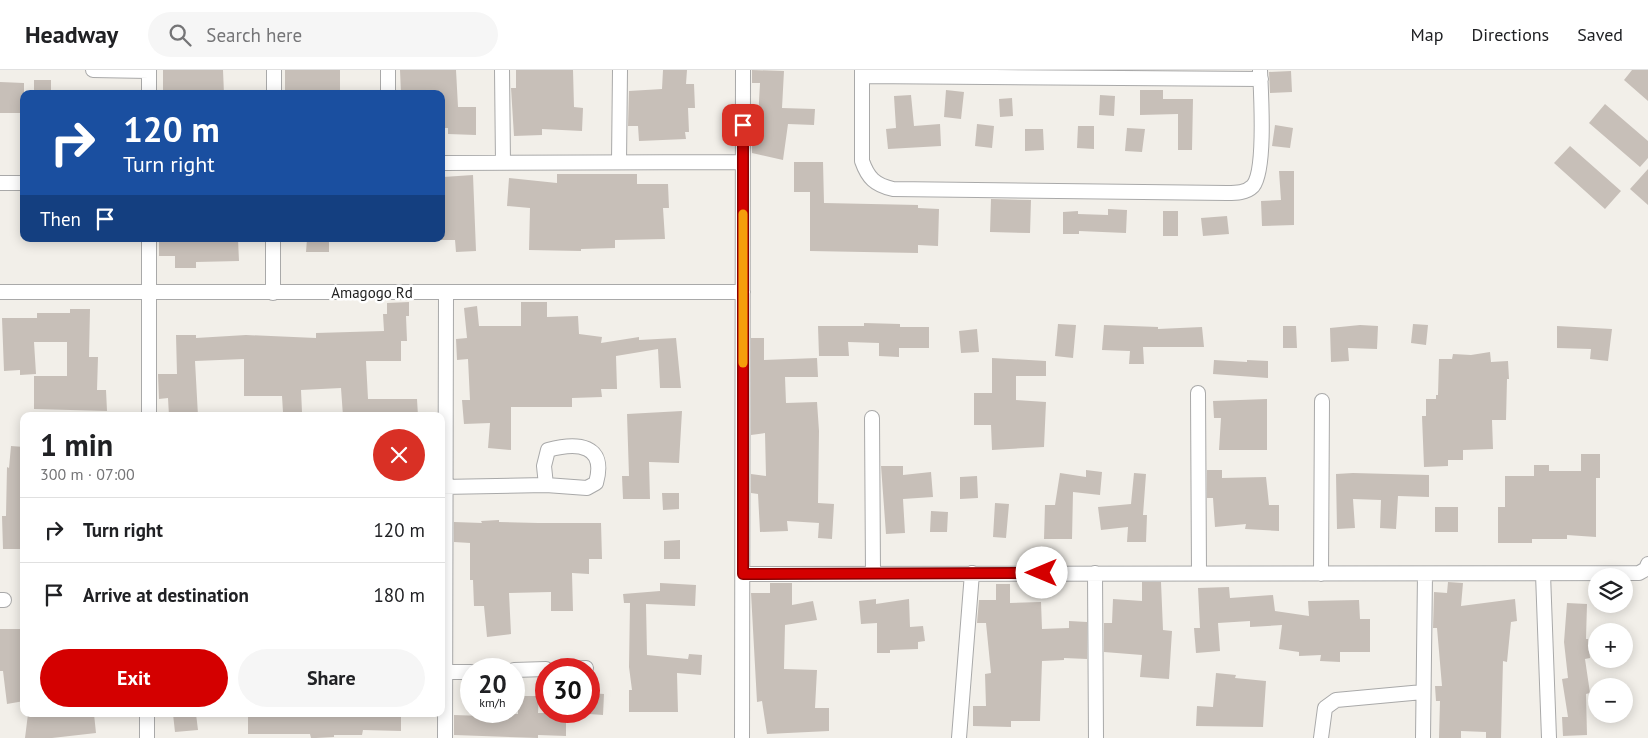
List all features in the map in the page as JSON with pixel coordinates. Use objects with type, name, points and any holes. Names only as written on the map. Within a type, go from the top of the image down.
[{"type":"street","points":[[93,70],[149,70],[148,90]]},
{"type":"street","points":[[274,70],[274,90]]},
{"type":"street","points":[[388,70],[388,90]]},
{"type":"street","points":[[502,70],[503,163]]},
{"type":"street","points":[[619,162],[620,70]]},
{"type":"street","points":[[742,738],[743,70]]},
{"type":"street","points":[[862,73],[1260,74],[1261,168],[1252,188],[1241,193],[893,189],[873,182],[866,172],[862,161],[862,73]]},
{"type":"street","points":[[445,163],[742,162]]},
{"type":"street","points":[[0,183],[20,183]]},
{"type":"street","points":[[148,412],[149,242]]},
{"type":"street","points":[[273,293],[274,242]]},
{"type":"street","name":"Amagogo Rd","points":[[0,292],[743,292]]},
{"type":"street","points":[[445,412],[446,292]]},
{"type":"street","points":[[1198,393],[1198,573]]},
{"type":"street","points":[[1321,574],[1322,401]]},
{"type":"street","points":[[872,418],[873,572]]},
{"type":"street","points":[[445,487],[546,485]]},
{"type":"street","points":[[743,574],[873,572],[1639,573],[1646,569],[1648,564]]},
{"type":"street","points":[[960,738],[972,573]]},
{"type":"street","points":[[1095,573],[1096,738]]},
{"type":"street","points":[[1423,738],[1425,574]]},
{"type":"street","points":[[1543,574],[1550,738]]},
{"type":"street","points":[[445,672],[460,672]]},
{"type":"street","points":[[1321,738],[1325,708],[1336,700],[1423,692]]},
{"type":"street","points":[[147,738],[148,717]]},
{"type":"street","points":[[444,717],[445,738]]},
{"type":"building","points":[[163,70],[223,70],[224,90],[163,90]]},
{"type":"building","points":[[285,70],[340,70],[340,90],[285,90]]},
{"type":"building","points":[[400,70],[456,70],[458,107],[476,107],[476,135],[448,134],[448,128],[445,128],[445,90],[401,90]]},
{"type":"building","points":[[516,70],[573,70],[574,107],[583,108],[582,131],[542,129],[542,135],[514,136],[511,88],[516,88]]},
{"type":"building","points":[[663,70],[687,70],[686,84],[694,84],[695,108],[688,108],[689,132],[685,132],[686,139],[639,141],[638,126],[628,126],[629,91],[662,89]]},
{"type":"building","points":[[752,70],[784,71],[782,108],[815,109],[814,125],[788,124],[783,160],[752,153],[752,137],[757,138],[760,83],[752,83]]},
{"type":"building","points":[[1632,70],[1648,70],[1648,101],[1624,80]]},
{"type":"building","points":[[1291,71],[1292,92],[1270,93],[1269,72]]},
{"type":"building","points":[[34,80],[51,80],[51,90],[34,90]]},
{"type":"building","points":[[0,82],[24,83],[24,90],[20,90],[20,113],[0,113]]},
{"type":"building","points":[[946,90],[964,92],[961,119],[944,117]]},
{"type":"building","points":[[1140,90],[1163,90],[1163,99],[1193,99],[1192,150],[1178,150],[1178,114],[1140,115]]},
{"type":"building","points":[[911,95],[914,126],[940,124],[941,146],[888,149],[886,129],[896,128],[894,96]]},
{"type":"building","points":[[1100,95],[1115,96],[1114,116],[1099,115]]},
{"type":"building","points":[[1012,98],[1013,116],[1000,117],[999,99]]},
{"type":"building","points":[[1605,104],[1648,141],[1648,158],[1640,167],[1589,123]]},
{"type":"building","points":[[977,124],[994,126],[992,148],[975,146]]},
{"type":"building","points":[[1275,125],[1293,128],[1290,148],[1272,146]]},
{"type":"building","points":[[1078,126],[1094,126],[1094,149],[1077,148]]},
{"type":"building","points":[[1127,128],[1145,129],[1142,152],[1125,151]]},
{"type":"building","points":[[1025,129],[1043,129],[1044,150],[1025,151]]},
{"type":"building","points":[[1570,146],[1621,191],[1605,209],[1554,163]]},
{"type":"building","points":[[794,162],[823,162],[824,203],[918,205],[918,208],[939,209],[938,246],[918,245],[918,253],[810,251],[810,192],[794,192]]},
{"type":"building","points":[[1648,169],[1648,205],[1630,189]]},
{"type":"building","points":[[1279,171],[1294,171],[1294,225],[1262,226],[1261,201],[1281,200]]},
{"type":"building","points":[[557,174],[637,174],[637,184],[668,184],[669,208],[663,208],[665,239],[615,240],[615,248],[581,249],[581,251],[529,250],[530,208],[507,206],[509,178],[557,183]]},
{"type":"building","points":[[473,175],[476,251],[456,252],[455,240],[445,240],[445,177]]},
{"type":"building","points":[[991,199],[1031,200],[1030,233],[990,232]]},
{"type":"building","points":[[1108,209],[1127,210],[1126,233],[1079,231],[1079,234],[1063,234],[1063,212],[1078,211],[1078,214],[1108,215]]},
{"type":"building","points":[[1163,211],[1178,211],[1178,236],[1163,236]]},
{"type":"building","points":[[1227,216],[1229,234],[1203,236],[1201,218]]},
{"type":"building","points":[[159,242],[238,242],[239,261],[196,262],[196,268],[175,268],[175,256],[159,256]]},
{"type":"building","points":[[307,242],[329,242],[329,252],[306,252]]},
{"type":"building","points":[[409,302],[409,316],[406,316],[407,341],[401,341],[401,361],[366,361],[368,399],[417,399],[418,412],[343,412],[341,388],[301,390],[302,412],[283,412],[282,396],[244,396],[244,359],[195,361],[198,412],[169,412],[168,398],[159,399],[158,374],[177,374],[176,335],[196,335],[196,338],[246,335],[316,338],[316,333],[384,331],[383,314],[387,314],[387,303]]},
{"type":"building","points":[[521,302],[547,302],[547,317],[578,316],[579,334],[602,337],[601,343],[639,337],[639,340],[676,338],[681,388],[660,388],[658,349],[616,356],[617,389],[601,389],[602,397],[572,398],[572,407],[511,407],[511,450],[488,448],[490,423],[464,424],[462,400],[470,400],[468,359],[457,360],[456,339],[467,338],[464,308],[477,306],[479,326],[521,326]]},
{"type":"building","points":[[70,309],[90,309],[89,357],[98,357],[97,390],[106,390],[107,411],[34,409],[34,376],[67,376],[67,342],[34,342],[36,374],[20,375],[20,370],[4,371],[2,318],[37,318],[37,313],[70,313]]},
{"type":"building","points":[[864,323],[900,324],[900,327],[929,327],[929,348],[899,348],[899,357],[879,356],[879,343],[848,342],[849,356],[819,356],[818,326],[864,326]]},
{"type":"building","points":[[1058,324],[1076,325],[1073,358],[1055,356]]},
{"type":"building","points":[[1413,324],[1428,325],[1426,345],[1411,343]]},
{"type":"building","points":[[1104,325],[1158,327],[1158,329],[1202,327],[1204,347],[1143,347],[1144,364],[1129,364],[1130,351],[1102,350]]},
{"type":"building","points":[[1360,325],[1378,326],[1377,349],[1348,348],[1349,361],[1331,362],[1330,328]]},
{"type":"building","points":[[1283,326],[1296,326],[1297,348],[1283,348]]},
{"type":"building","points":[[1557,326],[1612,329],[1608,361],[1590,359],[1591,349],[1557,348]]},
{"type":"building","points":[[977,329],[979,352],[961,353],[959,331]]},
{"type":"building","points":[[751,338],[764,338],[764,360],[817,358],[818,377],[785,377],[786,403],[817,402],[819,431],[818,503],[834,504],[832,539],[818,538],[819,523],[787,521],[788,531],[760,532],[758,494],[751,493],[751,474],[766,476],[765,433],[751,435]]},
{"type":"building","points":[[1490,352],[1491,362],[1508,361],[1509,379],[1507,379],[1506,420],[1492,420],[1493,449],[1463,450],[1463,460],[1448,460],[1448,466],[1424,467],[1422,416],[1426,416],[1426,399],[1436,399],[1436,395],[1438,395],[1439,359],[1452,359],[1453,354],[1471,355]]},
{"type":"building","points":[[992,358],[1046,361],[1046,376],[1016,376],[1016,400],[1046,402],[1044,447],[992,450],[991,425],[974,425],[974,393],[992,393]]},
{"type":"building","points":[[1214,360],[1268,361],[1268,378],[1213,374]]},
{"type":"building","points":[[1267,399],[1267,450],[1219,450],[1221,418],[1214,418],[1213,401]]},
{"type":"building","points":[[682,411],[679,463],[649,462],[650,499],[623,499],[622,476],[629,476],[627,414]]},
{"type":"building","points":[[11,446],[20,447],[20,549],[3,549],[2,516],[6,516],[7,467],[9,468]]},
{"type":"building","points":[[1581,454],[1600,454],[1600,478],[1596,478],[1596,537],[1567,535],[1567,539],[1532,539],[1532,543],[1498,543],[1498,507],[1505,507],[1505,476],[1534,476],[1534,465],[1549,465],[1549,471],[1581,471]]},
{"type":"building","points":[[881,466],[903,466],[903,475],[931,472],[933,497],[903,499],[905,533],[886,534]]},
{"type":"building","points":[[1086,470],[1102,472],[1100,495],[1073,492],[1072,539],[1044,539],[1045,505],[1055,505],[1060,473],[1086,477]]},
{"type":"building","points":[[1207,470],[1222,470],[1222,478],[1266,477],[1269,505],[1279,505],[1279,531],[1245,529],[1246,524],[1215,527],[1213,498],[1207,498]]},
{"type":"building","points":[[1134,473],[1146,474],[1143,515],[1147,515],[1146,542],[1127,542],[1128,527],[1101,530],[1098,507],[1131,504]]},
{"type":"building","points":[[1336,474],[1429,475],[1429,497],[1398,496],[1396,529],[1380,528],[1381,500],[1353,499],[1355,528],[1337,529]]},
{"type":"building","points":[[977,476],[978,498],[960,499],[960,477]]},
{"type":"building","points":[[662,493],[679,493],[679,509],[663,510]]},
{"type":"building","points":[[995,503],[1009,504],[1006,538],[993,537]]},
{"type":"building","points":[[1435,507],[1458,507],[1458,532],[1435,532]]},
{"type":"building","points":[[931,511],[948,512],[947,532],[930,532]]},
{"type":"building","points":[[499,520],[499,522],[601,523],[602,559],[589,559],[589,574],[572,573],[573,611],[551,611],[551,592],[509,593],[511,634],[487,637],[484,606],[474,606],[473,580],[470,580],[470,543],[454,542],[454,522],[482,523],[481,521]]},
{"type":"building","points":[[680,540],[680,559],[664,559],[664,541]]},
{"type":"building","points":[[1142,582],[1161,582],[1163,630],[1172,631],[1169,679],[1140,677],[1142,655],[1104,652],[1104,623],[1112,623],[1113,599],[1142,601]]},
{"type":"building","points":[[1448,582],[1463,583],[1461,606],[1515,599],[1517,621],[1511,622],[1507,662],[1503,661],[1501,738],[1486,738],[1486,732],[1461,731],[1461,738],[1439,738],[1440,701],[1436,701],[1435,686],[1442,686],[1437,628],[1433,628],[1434,592],[1447,593]]},
{"type":"building","points":[[660,583],[696,585],[695,606],[646,604],[647,655],[688,659],[689,654],[702,655],[701,675],[677,673],[678,712],[629,712],[629,690],[632,690],[629,667],[630,603],[624,603],[623,594],[660,591]]},
{"type":"building","points":[[770,583],[792,583],[792,605],[813,601],[817,620],[785,625],[784,669],[817,670],[815,708],[829,708],[829,731],[767,734],[762,701],[757,702],[751,593],[770,593]]},
{"type":"building","points":[[996,584],[1010,584],[1010,603],[1041,602],[1042,629],[1069,628],[1069,621],[1087,622],[1087,659],[1064,658],[1064,660],[1042,661],[1040,721],[1011,721],[1011,727],[973,726],[973,706],[986,706],[985,674],[991,673],[986,623],[977,623],[979,600],[996,600]]},
{"type":"building","points":[[1229,587],[1230,598],[1273,595],[1275,611],[1309,616],[1308,601],[1359,600],[1360,619],[1370,619],[1370,652],[1340,652],[1340,662],[1320,661],[1321,655],[1299,656],[1299,652],[1279,649],[1282,625],[1250,627],[1250,621],[1218,623],[1220,651],[1196,653],[1194,628],[1200,628],[1198,588]]},
{"type":"building","points":[[876,599],[876,604],[909,599],[910,627],[923,626],[925,641],[918,642],[918,649],[890,650],[890,653],[877,653],[877,623],[861,624],[859,601]]},
{"type":"building","points":[[1567,603],[1587,604],[1586,639],[1588,639],[1588,658],[1585,659],[1588,679],[1588,694],[1586,694],[1587,735],[1563,736],[1562,717],[1568,717],[1562,679],[1568,678],[1564,642]]},
{"type":"building","points":[[0,629],[20,629],[20,702],[7,704],[3,671],[0,671]]},
{"type":"building","points":[[1216,673],[1236,675],[1235,678],[1266,681],[1263,727],[1196,726],[1197,706],[1213,707]]},
{"type":"building","points":[[600,694],[604,694],[603,715],[600,715]]},
{"type":"building","points":[[525,696],[535,696],[535,723],[566,723],[566,736],[538,735],[538,738],[454,735],[454,715],[460,715],[460,723],[525,723]]},
{"type":"building","points":[[28,717],[94,717],[96,733],[52,738],[25,738]]},
{"type":"building","points":[[173,717],[196,717],[198,730],[175,732]]},
{"type":"building","points":[[248,717],[401,717],[401,731],[363,730],[362,735],[334,735],[334,737],[316,738],[311,738],[310,734],[248,734]]},
{"type":"slow traffic","points":[[743,214],[743,363]]},
{"type":"route","points":[[743,125],[743,574],[873,572],[1042,573]]}]
